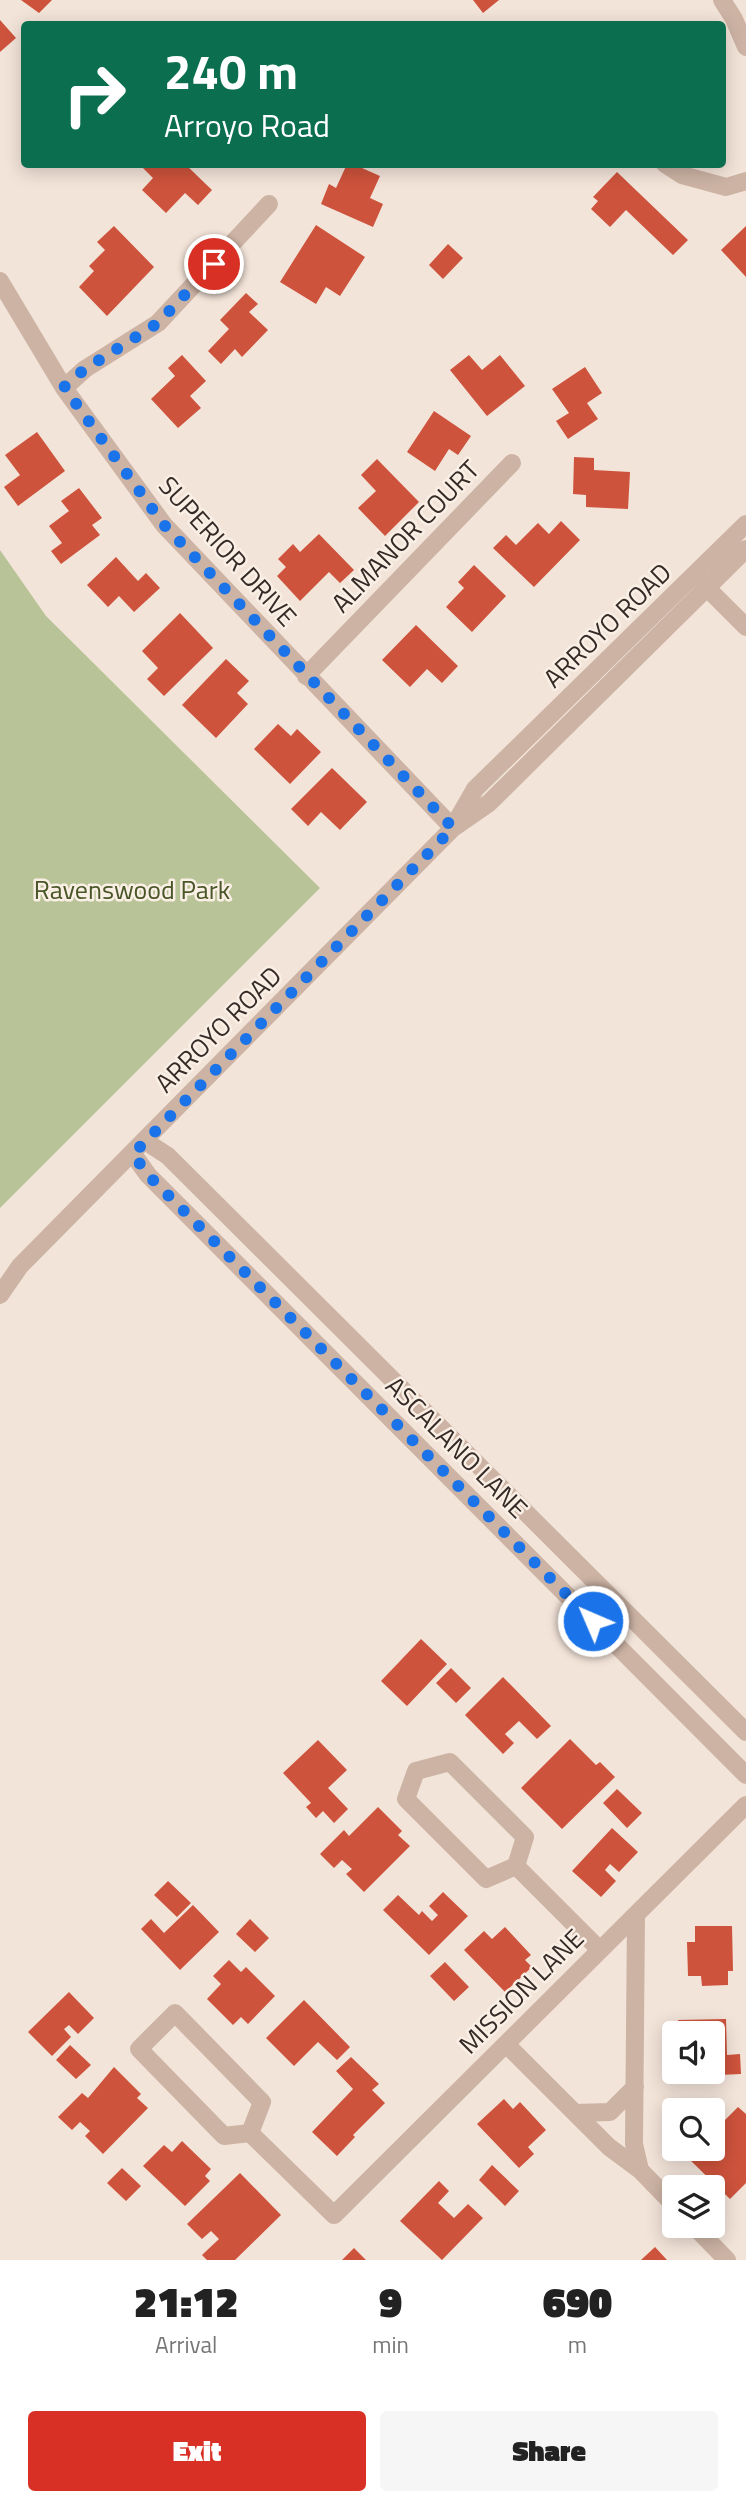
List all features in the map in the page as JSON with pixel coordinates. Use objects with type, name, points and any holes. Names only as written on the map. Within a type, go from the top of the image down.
[{"type":"street","points":[[722,0],[746,47]]},
{"type":"street","points":[[671,168],[682,175],[726,187],[746,181]]},
{"type":"street","points":[[64,387],[85,369],[158,323],[270,204]]},
{"type":"street","name":"SUPERIOR DRIVE","points":[[0,281],[64,387],[164,525],[453,828]]},
{"type":"street","name":"ALMANOR COURT","points":[[306,676],[512,463]]},
{"type":"street","name":"ARROYO ROAD","points":[[701,582],[746,524]]},
{"type":"street","name":"ARROYO ROAD","points":[[0,1295],[20,1266],[453,828],[475,789],[701,582],[746,549]]},
{"type":"street","points":[[701,582],[746,627]]},
{"type":"street","name":"ASCALANO LANE","points":[[139,1147],[168,1156],[746,1732]]},
{"type":"street","name":"ASCALANO LANE","points":[[139,1147],[148,1175],[746,1775]]},
{"type":"street","name":"ARROYO ROAD","points":[[0,1275],[20,1266]]},
{"type":"street","points":[[450,1762],[525,1837],[516,1866],[486,1879],[406,1799],[416,1771],[450,1762]]},
{"type":"street","name":"MISSION LANE","points":[[250,2133],[334,2215],[746,1805]]},
{"type":"street","points":[[516,1866],[600,1951]]},
{"type":"street","points":[[636,1914],[634,2144],[640,2170]]},
{"type":"street","points":[[175,2013],[262,2102],[250,2133],[225,2136],[139,2049],[175,2013]]},
{"type":"street","points":[[506,2044],[609,2147],[640,2170],[662,2193]]},
{"type":"street","points":[[575,2113],[610,2112],[635,2087]]},
{"type":"street","points":[[706,2238],[727,2260]]},
{"type":"green space","name":"Ravenswood Park","points":[[0,550],[46,616],[320,888],[0,1208]]},
{"type":"building","points":[[21,0],[52,0],[39,13]]},
{"type":"building","points":[[473,0],[499,0],[483,13]]},
{"type":"building","points":[[0,20],[16,38],[0,52]]},
{"type":"building","points":[[143,168],[189,168],[212,190],[198,205],[185,193],[166,213],[142,190],[153,178]]},
{"type":"building","points":[[345,168],[362,168],[380,176],[370,198],[383,204],[373,227],[321,204],[329,184],[336,188]]},
{"type":"building","points":[[617,172],[688,240],[673,255],[626,210],[610,227],[591,209],[598,201],[593,197]]},
{"type":"building","points":[[316,225],[365,257],[340,296],[326,287],[316,304],[280,282]]},
{"type":"building","points":[[114,226],[154,267],[107,316],[79,287],[94,271],[89,266],[105,250],[97,242]]},
{"type":"building","points":[[746,226],[746,277],[721,250]]},
{"type":"building","points":[[448,244],[463,258],[443,279],[429,265]]},
{"type":"building","points":[[246,293],[258,304],[249,312],[268,330],[242,357],[235,349],[221,364],[208,351],[229,329],[220,320]]},
{"type":"building","points":[[182,355],[206,381],[190,396],[201,408],[178,428],[151,399],[175,376],[168,368]]},
{"type":"building","points":[[469,355],[482,370],[500,355],[525,386],[487,416],[450,370]]},
{"type":"building","points":[[585,367],[602,393],[587,403],[598,419],[568,439],[556,421],[569,413],[552,389]]},
{"type":"building","points":[[434,411],[471,436],[458,455],[449,449],[435,471],[407,452]]},
{"type":"building","points":[[37,432],[65,471],[18,506],[4,487],[20,475],[5,455]]},
{"type":"building","points":[[574,457],[594,458],[594,470],[630,472],[628,509],[586,507],[586,495],[573,494]]},
{"type":"building","points":[[377,459],[419,502],[385,536],[358,508],[376,491],[361,475]]},
{"type":"building","points":[[79,488],[102,518],[92,525],[100,535],[61,564],[51,551],[62,543],[49,526],[69,511],[61,501]]},
{"type":"building","points":[[561,521],[580,540],[534,587],[493,548],[506,535],[516,545],[538,523],[549,534]]},
{"type":"building","points":[[319,534],[354,570],[340,583],[329,572],[300,601],[277,576],[286,567],[278,559],[293,544],[300,552]]},
{"type":"building","points":[[116,557],[138,581],[146,573],[160,588],[134,612],[119,596],[108,607],[87,585]]},
{"type":"building","points":[[474,565],[506,596],[472,632],[446,607],[464,588],[458,582]]},
{"type":"building","points":[[180,613],[213,648],[164,696],[147,679],[158,668],[142,651]]},
{"type":"building","points":[[416,625],[458,666],[442,683],[427,669],[410,687],[382,660]]},
{"type":"building","points":[[226,659],[249,681],[237,693],[248,704],[216,738],[182,705]]},
{"type":"building","points":[[278,724],[291,736],[297,729],[321,752],[290,784],[254,749]]},
{"type":"building","points":[[332,768],[367,802],[340,830],[321,812],[308,826],[291,809]]},
{"type":"building","points":[[421,1639],[447,1664],[407,1706],[381,1681]]},
{"type":"building","points":[[451,1668],[471,1688],[456,1703],[436,1683]]},
{"type":"building","points":[[503,1677],[551,1726],[537,1739],[519,1721],[505,1734],[514,1743],[503,1754],[465,1715]]},
{"type":"building","points":[[570,1739],[596,1765],[600,1762],[615,1777],[562,1829],[521,1788]]},
{"type":"building","points":[[318,1740],[347,1770],[328,1788],[348,1809],[334,1823],[323,1811],[316,1818],[306,1807],[311,1803],[283,1773]]},
{"type":"building","points":[[617,1789],[642,1813],[627,1828],[603,1803]]},
{"type":"building","points":[[378,1807],[402,1831],[398,1835],[410,1846],[364,1892],[346,1874],[352,1869],[342,1860],[334,1868],[320,1854],[344,1830],[349,1836]]},
{"type":"building","points":[[612,1828],[638,1852],[619,1872],[610,1864],[605,1870],[616,1881],[601,1897],[572,1871]]},
{"type":"building","points":[[168,1881],[191,1903],[177,1917],[154,1895]]},
{"type":"building","points":[[443,1892],[468,1916],[429,1955],[383,1910],[398,1895],[419,1915],[422,1911],[432,1921],[438,1915],[429,1906]]},
{"type":"building","points":[[193,1905],[219,1932],[180,1970],[141,1929],[151,1919],[164,1933]]},
{"type":"building","points":[[250,1919],[269,1938],[255,1952],[236,1934]]},
{"type":"building","points":[[695,1926],[732,1926],[733,1971],[728,1971],[728,1985],[702,1986],[701,1976],[688,1976],[687,1942],[695,1942]]},
{"type":"building","points":[[505,1927],[531,1955],[525,1960],[532,1967],[505,1992],[464,1950],[484,1931],[492,1939]]},
{"type":"building","points":[[229,1960],[241,1972],[246,1967],[275,1996],[248,2024],[241,2017],[233,2025],[207,1999],[221,1984],[213,1976]]},
{"type":"building","points":[[445,1962],[469,1987],[454,2001],[430,1976]]},
{"type":"building","points":[[69,1992],[94,2018],[78,2034],[69,2025],[64,2029],[71,2037],[52,2056],[28,2032]]},
{"type":"building","points":[[304,2000],[350,2047],[337,2060],[318,2042],[294,2066],[266,2038]]},
{"type":"building","points":[[726,2019],[727,2055],[740,2054],[741,2074],[725,2075],[725,2021],[678,2020]]},
{"type":"building","points":[[70,2045],[91,2065],[76,2079],[56,2060]]},
{"type":"building","points":[[351,2057],[379,2084],[372,2090],[385,2103],[353,2135],[355,2137],[337,2156],[312,2132],[353,2089],[336,2071]]},
{"type":"building","points":[[114,2067],[141,2094],[137,2098],[148,2108],[103,2154],[85,2136],[90,2131],[80,2122],[72,2130],[58,2117],[82,2093],[88,2098]]},
{"type":"building","points":[[504,2099],[513,2109],[520,2102],[546,2130],[528,2147],[534,2154],[519,2168],[477,2124]]},
{"type":"building","points":[[738,2107],[746,2114],[746,2183],[730,2199],[725,2194],[725,2175],[705,2175],[691,2161],[725,2161],[725,2120]]},
{"type":"building","points":[[182,2141],[211,2169],[205,2176],[210,2181],[185,2206],[143,2166],[164,2145],[172,2152]]},
{"type":"building","points":[[492,2165],[519,2191],[505,2206],[479,2180]]},
{"type":"building","points":[[122,2168],[141,2186],[126,2201],[107,2183]]},
{"type":"building","points":[[240,2173],[281,2215],[235,2260],[207,2260],[202,2255],[219,2239],[211,2231],[202,2239],[187,2224]]},
{"type":"building","points":[[439,2181],[449,2191],[438,2203],[454,2218],[468,2204],[483,2218],[442,2260],[400,2221]]},
{"type":"building","points":[[655,2247],[667,2260],[641,2260]]},
{"type":"building","points":[[354,2248],[366,2260],[342,2260]]},
{"type":"route","points":[[214,264],[158,323],[85,369],[64,387],[164,525],[453,828],[133,1154],[148,1175],[593,1621]]}]
